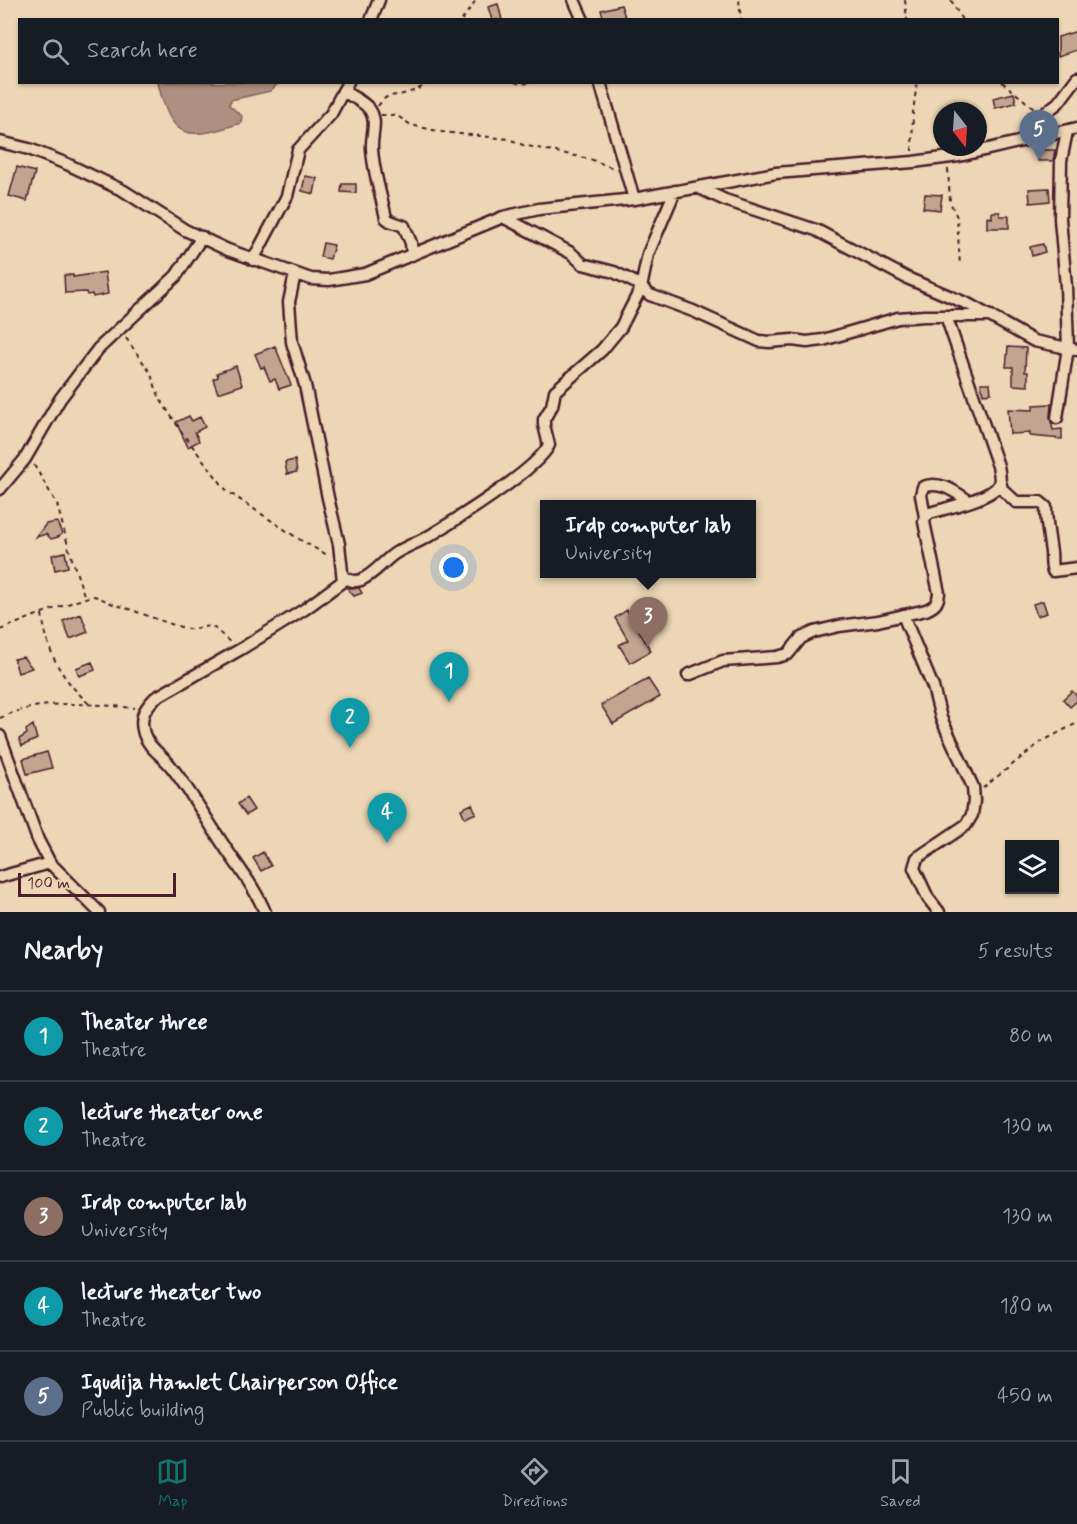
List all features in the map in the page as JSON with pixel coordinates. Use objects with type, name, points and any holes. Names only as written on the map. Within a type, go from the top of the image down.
[{"type":"street","points":[[372,18],[379,0]]},
{"type":"street","points":[[574,0],[582,18]]},
{"type":"street","points":[[1054,134],[1041,116],[1058,103],[1077,78]]},
{"type":"street","points":[[601,84],[634,199]]},
{"type":"street","points":[[253,260],[287,196],[298,150],[331,114],[346,87],[371,113],[375,125],[371,143],[373,164],[386,218],[404,225],[412,255]]},
{"type":"street","points":[[0,143],[29,149],[114,186],[185,231],[253,260],[311,279],[329,280],[365,274],[503,217],[539,209],[634,199],[776,173],[913,162],[947,157],[1072,129]]},
{"type":"street","points":[[1058,418],[1073,349],[1060,219],[1061,161],[1072,129]]},
{"type":"street","points":[[698,188],[725,200],[816,230],[907,278],[970,305],[1034,341],[1073,349]]},
{"type":"street","points":[[343,572],[351,581],[358,581],[368,576],[394,554],[433,534],[491,496],[535,463],[549,446],[543,425],[552,406],[555,391],[612,340],[630,312],[641,288],[648,254],[675,191]]},
{"type":"street","points":[[503,217],[570,253],[583,264],[614,272],[669,304],[693,311],[759,340],[769,342],[792,339],[807,342],[823,340],[898,318],[990,316]]},
{"type":"street","points":[[0,489],[28,455],[60,399],[98,349],[176,276],[202,237]]},
{"type":"street","points":[[265,912],[251,885],[188,789],[171,766],[149,744],[142,728],[141,718],[144,709],[155,698],[242,649],[341,584],[343,572],[305,385],[292,342],[289,302],[295,274]]},
{"type":"street","points":[[946,316],[998,466],[1002,489],[1016,502],[1041,502],[1046,507],[1047,539],[1052,558],[1050,565],[1053,571],[1077,568]]},
{"type":"street","points":[[925,517],[930,513],[986,495],[998,487],[1000,481]]},
{"type":"street","points":[[688,675],[723,661],[777,657],[788,654],[801,639],[814,632],[878,621],[933,607],[939,601],[939,592],[924,522],[922,487],[938,484],[969,501]]},
{"type":"street","points":[[903,615],[933,687],[941,718],[974,786],[972,815],[966,825],[917,858],[914,868],[928,898],[939,912]]},
{"type":"street","points":[[0,736],[38,840],[50,863],[99,912]]},
{"type":"street","points":[[0,877],[50,863]]},
{"type":"path","points":[[463,18],[476,0]]},
{"type":"path","points":[[739,0],[741,18]]},
{"type":"path","points":[[905,0],[907,18]]},
{"type":"path","points":[[951,0],[961,18]]},
{"type":"path","points":[[371,113],[385,98],[393,94],[404,94],[426,84]]},
{"type":"path","points":[[913,162],[911,139],[917,84]]},
{"type":"path","points":[[1005,84],[1020,95],[1038,114]]},
{"type":"path","points":[[371,113],[392,115],[411,125],[442,132],[509,139],[523,145],[590,159],[625,173]]},
{"type":"path","points":[[947,157],[950,202],[957,217],[960,235],[960,266]]},
{"type":"path","points":[[118,328],[150,372],[160,399],[183,434],[227,490],[302,541],[327,555],[343,572]]},
{"type":"path","points":[[28,455],[57,504],[85,598]]},
{"type":"path","points":[[0,630],[42,613],[96,596],[191,629],[212,626],[242,649]]},
{"type":"path","points":[[42,613],[45,638],[56,666],[65,680],[89,704]]},
{"type":"path","points":[[0,718],[31,707],[89,704],[144,709]]},
{"type":"path","points":[[974,796],[1041,742],[1077,723]]},
{"type":"shaded area","points":[[158,84],[278,84],[270,91],[231,100],[229,105],[242,116],[241,123],[208,132],[185,132],[176,126],[169,117]]},
{"type":"building","points":[[498,4],[502,18],[491,18],[488,7]]},
{"type":"building","points":[[621,5],[625,17],[603,18],[601,10]]},
{"type":"building","points":[[1077,31],[1077,50],[1059,56],[1059,37]]},
{"type":"building","points":[[1014,93],[1016,103],[995,108],[993,98]]},
{"type":"building","points":[[1039,150],[1055,150],[1053,161],[1038,161]]},
{"type":"building","points":[[17,167],[35,172],[27,201],[9,196]]},
{"type":"building","points":[[305,176],[317,178],[314,194],[302,191]]},
{"type":"building","points":[[342,184],[356,184],[356,193],[341,192]]},
{"type":"building","points":[[1049,188],[1050,201],[1030,203],[1029,189]]},
{"type":"building","points":[[925,194],[942,195],[940,210],[923,208]]},
{"type":"building","points":[[992,212],[1000,212],[1000,216],[1009,216],[1009,228],[987,228],[987,217],[992,218]]},
{"type":"building","points":[[323,243],[334,245],[330,259],[320,257]]},
{"type":"building","points":[[1043,244],[1045,252],[1032,256],[1030,247]]},
{"type":"building","points":[[105,272],[108,294],[93,297],[92,294],[87,295],[86,292],[65,293],[64,275],[73,275],[73,277]]},
{"type":"building","points":[[275,346],[291,385],[279,389],[275,379],[270,381],[264,367],[261,368],[255,354]]},
{"type":"building","points":[[1008,347],[1026,348],[1025,372],[1028,372],[1028,386],[1013,385],[1013,367],[1006,367]]},
{"type":"building","points":[[236,366],[242,385],[218,393],[213,379],[218,377],[217,373]]},
{"type":"building","points":[[981,383],[990,383],[991,393],[983,394]]},
{"type":"building","points":[[1051,404],[1050,417],[1053,430],[1062,429],[1062,439],[1030,436],[1030,433],[1010,434],[1008,409],[1033,410],[1033,405]]},
{"type":"building","points":[[189,416],[192,421],[200,417],[205,427],[195,432],[199,441],[188,447],[176,422]]},
{"type":"building","points":[[295,460],[297,472],[287,474],[285,462]]},
{"type":"building","points":[[57,522],[62,534],[58,537],[51,539],[46,534],[36,537],[46,524]]},
{"type":"building","points":[[65,552],[68,567],[55,570],[52,555]]},
{"type":"building","points":[[347,588],[359,588],[362,593],[354,596]]},
{"type":"building","points":[[1043,601],[1047,613],[1037,616],[1033,604]]},
{"type":"building","points":[[627,610],[651,651],[630,663],[619,645],[628,640],[615,618]]},
{"type":"building","points":[[81,614],[88,632],[70,639],[63,621]]},
{"type":"building","points":[[23,657],[32,668],[18,673],[14,659]]},
{"type":"building","points":[[92,662],[95,670],[79,676],[76,668]]},
{"type":"building","points":[[648,679],[660,697],[613,724],[601,705]]},
{"type":"building","points":[[1072,691],[1077,696],[1077,701],[1070,707],[1063,699]]},
{"type":"building","points":[[33,725],[37,739],[22,746],[19,739],[27,734],[26,730]]},
{"type":"building","points":[[47,752],[52,768],[27,774],[23,759]]},
{"type":"building","points":[[246,798],[254,810],[246,815],[238,804]]},
{"type":"building","points":[[472,804],[476,813],[465,818],[461,809]]},
{"type":"building","points":[[263,852],[271,866],[261,871],[253,858]]},
{"type":"place","name":"Igudija Hamlet Chairperson Office","points":[[1039,160]]},
{"type":"place","name":"Irdp computer lab","points":[[648,647]]},
{"type":"place","name":"Theater three","points":[[449,702]]},
{"type":"place","name":"lecture theater one","points":[[350,748]]},
{"type":"place","name":"lecture theater two","points":[[387,843]]}]
